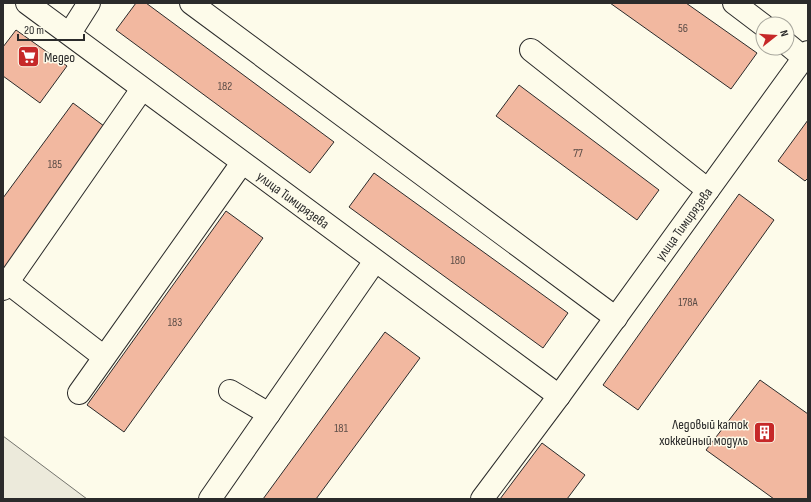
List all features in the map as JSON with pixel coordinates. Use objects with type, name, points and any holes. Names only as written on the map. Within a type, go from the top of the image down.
[{"type":"street","name":"улица Тимирязева","points":[[28,3],[70,33],[142,89],[559,396]]},
{"type":"street","points":[[70,33],[89,3]]},
{"type":"street","points":[[191,3],[616,318]]},
{"type":"street","points":[[734,3],[755,19]]},
{"type":"street","points":[[795,49],[806,55]]},
{"type":"street","points":[[531,50],[708,190]]},
{"type":"street","name":"улица Тимирязева","points":[[482,499],[616,318],[806,55]]},
{"type":"street","points":[[104,357],[5,286],[142,89]]},
{"type":"street","points":[[79,393],[242,163]]},
{"type":"street","points":[[210,499],[375,261]]},
{"type":"street","points":[[230,390],[269,414]]},
{"type":"shaded area","points":[[3,436],[87,499],[3,499]]},
{"type":"building","points":[[136,3],[146,3],[334,142],[310,173],[116,30]]},
{"type":"building","points":[[610,3],[686,3],[755,52],[755,56],[731,89]]},
{"type":"building","name":"Медео","points":[[16,30],[67,66],[40,103],[3,76],[3,47]]},
{"type":"building","points":[[519,85],[659,190],[637,220],[496,116]]},
{"type":"building","points":[[73,103],[108,129],[3,272],[3,198]]},
{"type":"building","points":[[808,120],[808,178],[805,181],[778,161]]},
{"type":"building","points":[[374,173],[568,313],[543,348],[349,207]]},
{"type":"building","points":[[739,194],[774,220],[638,410],[603,385]]},
{"type":"building","points":[[226,211],[263,238],[124,432],[87,405]]},
{"type":"building","points":[[385,332],[420,358],[316,499],[263,499]]},
{"type":"building","name":"Ледовый каток хоккейный модуль","points":[[760,380],[808,414],[808,499],[774,499],[706,450]]},
{"type":"building","points":[[542,443],[585,475],[567,499],[500,499]]},
{"type":"place","name":"Медео","points":[[28,57]]},
{"type":"place","name":"Ледовый каток хоккейный модуль","points":[[764,432]]}]
